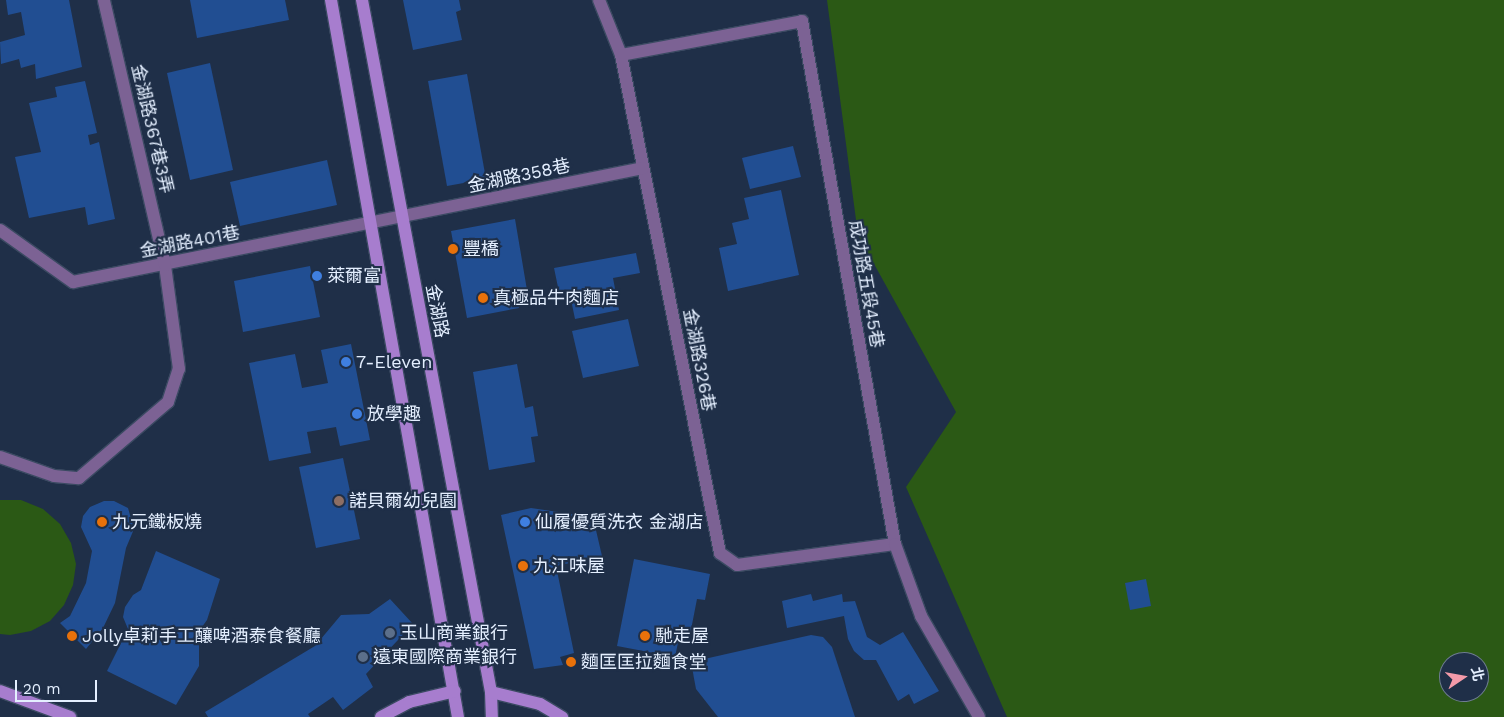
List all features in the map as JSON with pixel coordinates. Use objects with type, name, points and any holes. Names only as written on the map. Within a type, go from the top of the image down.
[{"type":"main road","points":[[331,0],[455,691],[458,717]]},
{"type":"main road","name":"金湖路","points":[[362,0],[491,692],[492,717]]},
{"type":"main road","points":[[0,690],[70,717]]},
{"type":"main road","points":[[381,717],[409,702],[455,691]]},
{"type":"main road","points":[[491,692],[540,704],[562,717]]},
{"type":"street","name":"金湖路367巷3弄","points":[[0,457],[54,476],[79,478],[168,402],[179,369],[165,265],[104,0]]},
{"type":"street","name":"金湖路326巷","points":[[599,0],[621,55],[720,554],[737,565],[895,544]]},
{"type":"street","name":"成功路五段45巷","points":[[621,55],[802,21],[895,544],[921,616],[979,717]]},
{"type":"street","name":"金湖路358巷","points":[[402,218],[643,168]]},
{"type":"street","name":"金湖路401巷","points":[[0,230],[73,282],[402,218]]},
{"type":"green space","points":[[827,0],[1504,0],[1504,717],[1007,717],[906,487],[956,412],[858,235]]},
{"type":"green space","points":[[0,500],[21,500],[43,509],[60,524],[71,543],[76,564],[73,585],[64,605],[50,621],[31,631],[10,635],[0,634]]},
{"type":"building","points":[[6,0],[69,0],[82,67],[36,79],[35,64],[21,68],[19,59],[1,64],[0,42],[25,35],[21,12],[8,15]]},
{"type":"building","points":[[190,0],[285,0],[289,20],[197,38]]},
{"type":"building","points":[[403,0],[459,0],[461,10],[456,12],[462,40],[413,50]]},
{"type":"building","points":[[210,63],[233,170],[190,180],[167,73]]},
{"type":"building","points":[[467,74],[486,179],[447,186],[428,81]]},
{"type":"building","points":[[85,81],[97,133],[88,135],[90,145],[99,142],[115,219],[88,225],[85,207],[29,218],[15,157],[41,152],[29,103],[57,97],[55,87]]},
{"type":"building","points":[[793,146],[801,177],[750,189],[742,158]]},
{"type":"building","points":[[327,160],[337,205],[240,226],[230,182]]},
{"type":"building","points":[[781,190],[799,275],[728,291],[719,248],[737,244],[732,223],[749,219],[744,198]]},
{"type":"building","points":[[515,219],[527,290],[516,292],[519,308],[467,318],[451,231]]},
{"type":"building","points":[[636,253],[640,273],[613,278],[619,310],[575,319],[569,290],[559,292],[554,268]]},
{"type":"building","points":[[310,266],[320,317],[243,332],[234,281]]},
{"type":"building","points":[[628,319],[639,366],[583,378],[572,331]]},
{"type":"building","points":[[351,344],[370,440],[340,446],[336,427],[307,432],[311,453],[269,461],[249,363],[295,354],[302,388],[328,383],[321,350]]},
{"type":"building","points":[[517,364],[525,408],[533,406],[538,436],[531,437],[535,462],[489,470],[473,372]]},
{"type":"building","points":[[343,458],[360,539],[316,548],[299,467]]},
{"type":"building","points":[[104,501],[114,501],[128,508],[134,529],[126,548],[115,603],[103,628],[86,649],[60,623],[70,616],[86,583],[92,551],[81,527],[83,516],[90,507]]},
{"type":"building","points":[[531,508],[572,514],[592,513],[602,556],[556,566],[574,653],[560,657],[563,665],[534,669],[501,515]]},
{"type":"building","points":[[156,551],[220,579],[207,620],[199,631],[199,666],[176,705],[107,671],[128,629],[123,617],[125,607],[133,595],[141,590]]},
{"type":"building","points":[[634,559],[710,574],[705,600],[697,599],[689,640],[679,638],[675,657],[617,646]]},
{"type":"building","points":[[1146,579],[1151,606],[1130,610],[1125,583]]},
{"type":"building","points":[[811,594],[813,601],[842,594],[843,602],[855,601],[867,637],[880,645],[903,632],[939,691],[914,704],[909,694],[898,701],[876,660],[864,660],[854,651],[848,639],[844,616],[787,628],[782,601]]},
{"type":"building","points":[[390,599],[413,624],[366,674],[373,687],[343,710],[333,697],[308,714],[310,717],[208,717],[205,712],[315,646],[341,615],[369,614]]},
{"type":"building","points":[[811,635],[823,637],[832,647],[855,717],[718,717],[696,689],[691,662]]},
{"type":"place","name":"豐橋","points":[[453,249]]},
{"type":"place","name":"萊爾富","points":[[317,276]]},
{"type":"place","name":"真極品牛肉麵店","points":[[483,298]]},
{"type":"place","name":"7-Eleven","points":[[346,362]]},
{"type":"place","name":"放學趣","points":[[357,414]]},
{"type":"place","name":"諾貝爾幼兒園","points":[[339,501]]},
{"type":"place","name":"九元鐵板燒","points":[[102,522]]},
{"type":"place","name":"仙履優質洗衣 金湖店","points":[[525,522]]},
{"type":"place","name":"九江味屋","points":[[523,566]]},
{"type":"place","name":"玉山商業銀行","points":[[390,633]]},
{"type":"place","name":"Jolly卓莉手工釀啤酒泰食餐廳","points":[[72,636]]},
{"type":"place","name":"馳走屋","points":[[645,636]]},
{"type":"place","name":"遠東國際商業銀行","points":[[363,657]]},
{"type":"place","name":"麵匡匡拉麵食堂","points":[[571,662]]}]
